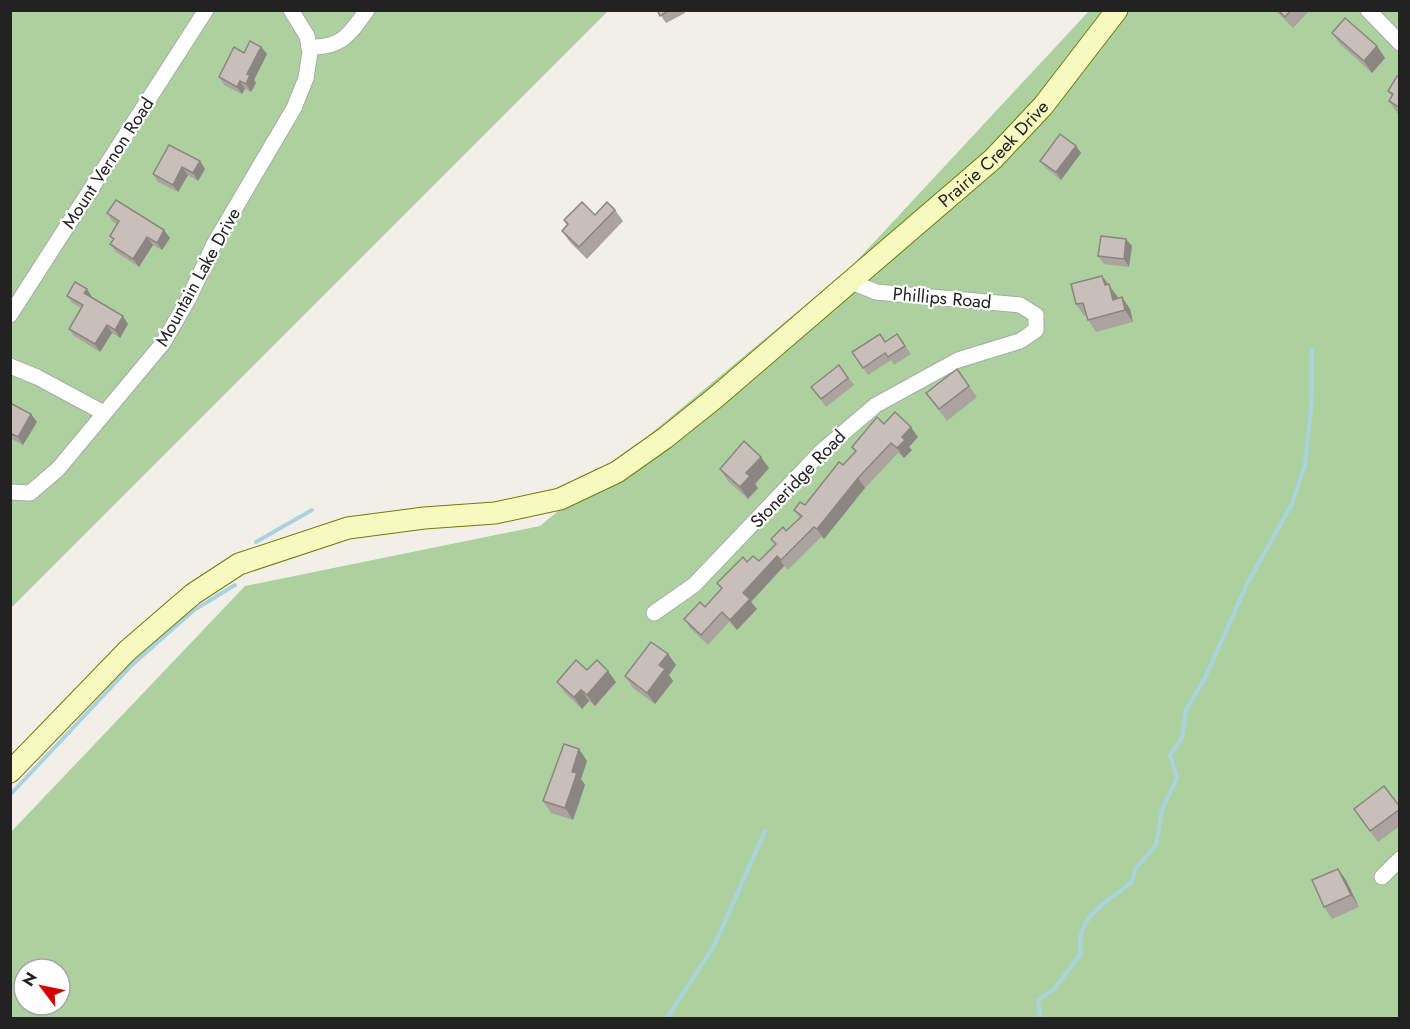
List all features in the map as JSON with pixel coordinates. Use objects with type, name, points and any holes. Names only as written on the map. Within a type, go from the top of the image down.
[{"type":"main road","name":"Prairie Creek Drive","points":[[10,772],[127,651],[193,594],[239,564],[348,528],[424,518],[495,513],[560,499],[617,472],[665,438],[852,282],[993,159],[1043,106],[1117,10]]},
{"type":"street","name":"Mount Vernon Road","points":[[10,315],[206,10]]},
{"type":"street","points":[[291,10],[307,36],[309,47],[326,47],[340,43],[367,10]]},
{"type":"street","points":[[1368,10],[1400,43]]},
{"type":"street","name":"Mountain Lake Drive","points":[[10,492],[30,493],[58,469],[163,343],[189,298],[214,244],[294,108],[306,78],[309,47]]},
{"type":"street","name":"Phillips Road","points":[[852,282],[876,292],[1020,305],[1032,312]]},
{"type":"street","name":"Stoneridge Road","points":[[654,613],[694,585],[822,451],[849,426],[876,405],[929,374],[958,360],[1020,341],[1036,330],[1036,315],[1032,312]]},
{"type":"street","points":[[10,366],[105,413]]},
{"type":"street","points":[[1382,878],[1400,859]]},
{"type":"green space","points":[[11,11],[608,11],[11,608]]},
{"type":"green space","points":[[1089,11],[1399,11],[1399,1018],[11,1018],[10,833],[245,586],[540,526],[850,268]]},
{"type":"building","points":[[657,10],[670,10],[660,16]]},
{"type":"building","points":[[1278,10],[1291,10],[1285,17]]},
{"type":"building","points":[[1345,18],[1377,46],[1364,61],[1332,33]]},
{"type":"building","points":[[250,41],[261,47],[247,74],[250,75],[246,84],[240,81],[237,87],[219,77],[234,47],[244,53]]},
{"type":"building","points":[[1397,76],[1400,78],[1400,108],[1389,101],[1393,94],[1388,91]]},
{"type":"building","points":[[1060,134],[1076,146],[1056,172],[1040,161]]},
{"type":"building","points":[[169,145],[200,161],[193,173],[182,167],[173,185],[153,174]]},
{"type":"building","points":[[116,200],[164,230],[157,243],[147,237],[133,259],[110,244],[114,239],[110,236],[119,221],[107,213]]},
{"type":"building","points":[[582,202],[595,215],[607,202],[615,210],[579,247],[562,231],[568,224],[564,220]]},
{"type":"building","points":[[1101,236],[1126,239],[1124,259],[1098,256]]},
{"type":"building","points":[[1102,276],[1105,285],[1109,284],[1113,300],[1122,297],[1125,310],[1088,320],[1083,303],[1076,304],[1071,284]]},
{"type":"building","points":[[75,282],[87,289],[84,293],[123,316],[115,330],[107,325],[95,344],[69,329],[83,305],[67,296]]},
{"type":"building","points":[[880,334],[885,342],[897,334],[905,346],[888,357],[885,353],[863,368],[852,352]]},
{"type":"building","points":[[839,365],[848,378],[821,399],[811,387]]},
{"type":"building","points":[[957,369],[969,386],[939,409],[926,393]]},
{"type":"building","points":[[10,403],[31,414],[18,437],[10,433]]},
{"type":"building","points":[[895,412],[911,427],[902,437],[905,440],[897,448],[891,443],[858,478],[817,529],[814,527],[781,560],[777,556],[743,593],[750,599],[730,620],[722,612],[701,635],[684,619],[700,602],[705,607],[722,588],[717,583],[743,557],[747,562],[753,556],[759,561],[776,544],[771,539],[783,527],[786,531],[802,516],[794,510],[800,502],[805,505],[839,462],[843,465],[856,451],[852,447],[877,417],[884,424]]},
{"type":"building","points":[[744,441],[761,457],[746,473],[750,476],[740,487],[720,469]]},
{"type":"building","points":[[651,642],[668,654],[659,665],[665,669],[647,693],[625,676]]},
{"type":"building","points":[[576,660],[587,670],[597,660],[608,671],[587,695],[581,690],[574,697],[557,682]]},
{"type":"building","points":[[564,744],[579,749],[572,772],[577,773],[565,808],[543,801]]},
{"type":"building","points":[[1384,786],[1400,809],[1370,831],[1354,809]]},
{"type":"building","points":[[1338,869],[1351,895],[1324,907],[1312,880]]},
{"type":"waterway","points":[[1040,1018],[1038,1000],[1054,989],[1081,954],[1080,941],[1087,921],[1103,904],[1132,882],[1135,869],[1156,845],[1162,810],[1177,778],[1170,755],[1182,738],[1186,710],[1205,678],[1248,582],[1292,504],[1305,465],[1311,410],[1312,350]]},
{"type":"waterway","points":[[256,542],[312,510]]},
{"type":"waterway","points":[[10,795],[132,665],[194,610],[235,585]]},
{"type":"waterway","points":[[667,1018],[714,946],[765,831]]}]
